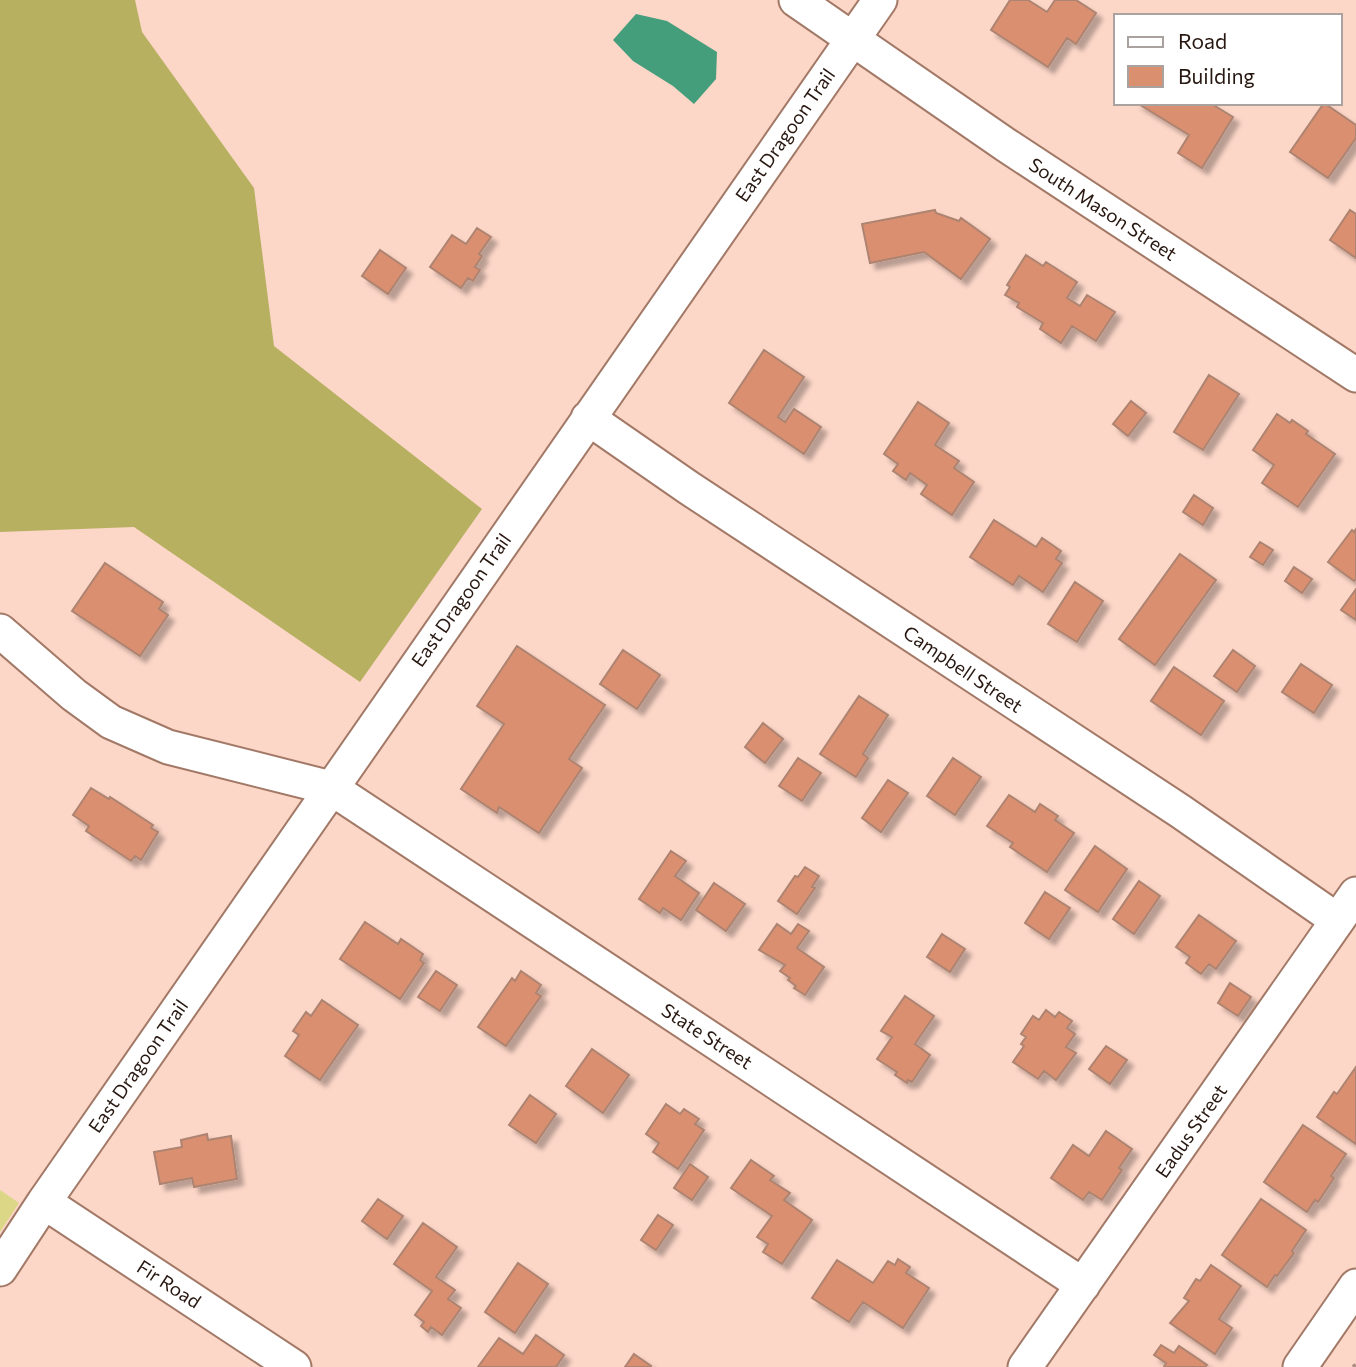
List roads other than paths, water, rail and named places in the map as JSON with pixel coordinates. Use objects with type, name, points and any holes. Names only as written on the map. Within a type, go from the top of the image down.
[{"type":"street","name":"South Mason Street","points":[[796,0],[1006,145],[1356,375]]},
{"type":"street","name":"East Dragoon Trail","points":[[0,1269],[880,0]]},
{"type":"street","name":"Campbell Street","points":[[588,418],[688,488],[1180,811],[1347,907]]},
{"type":"street","name":"State Street","points":[[0,631],[74,695],[111,722],[168,747],[331,788],[1083,1285]]},
{"type":"street","name":"Eadus Street","points":[[1025,1367],[1347,907]]},
{"type":"street","name":"Fir Road","points":[[44,1202],[294,1367]]},
{"type":"street","points":[[1300,1367],[1347,1320],[1356,1286]]}]
